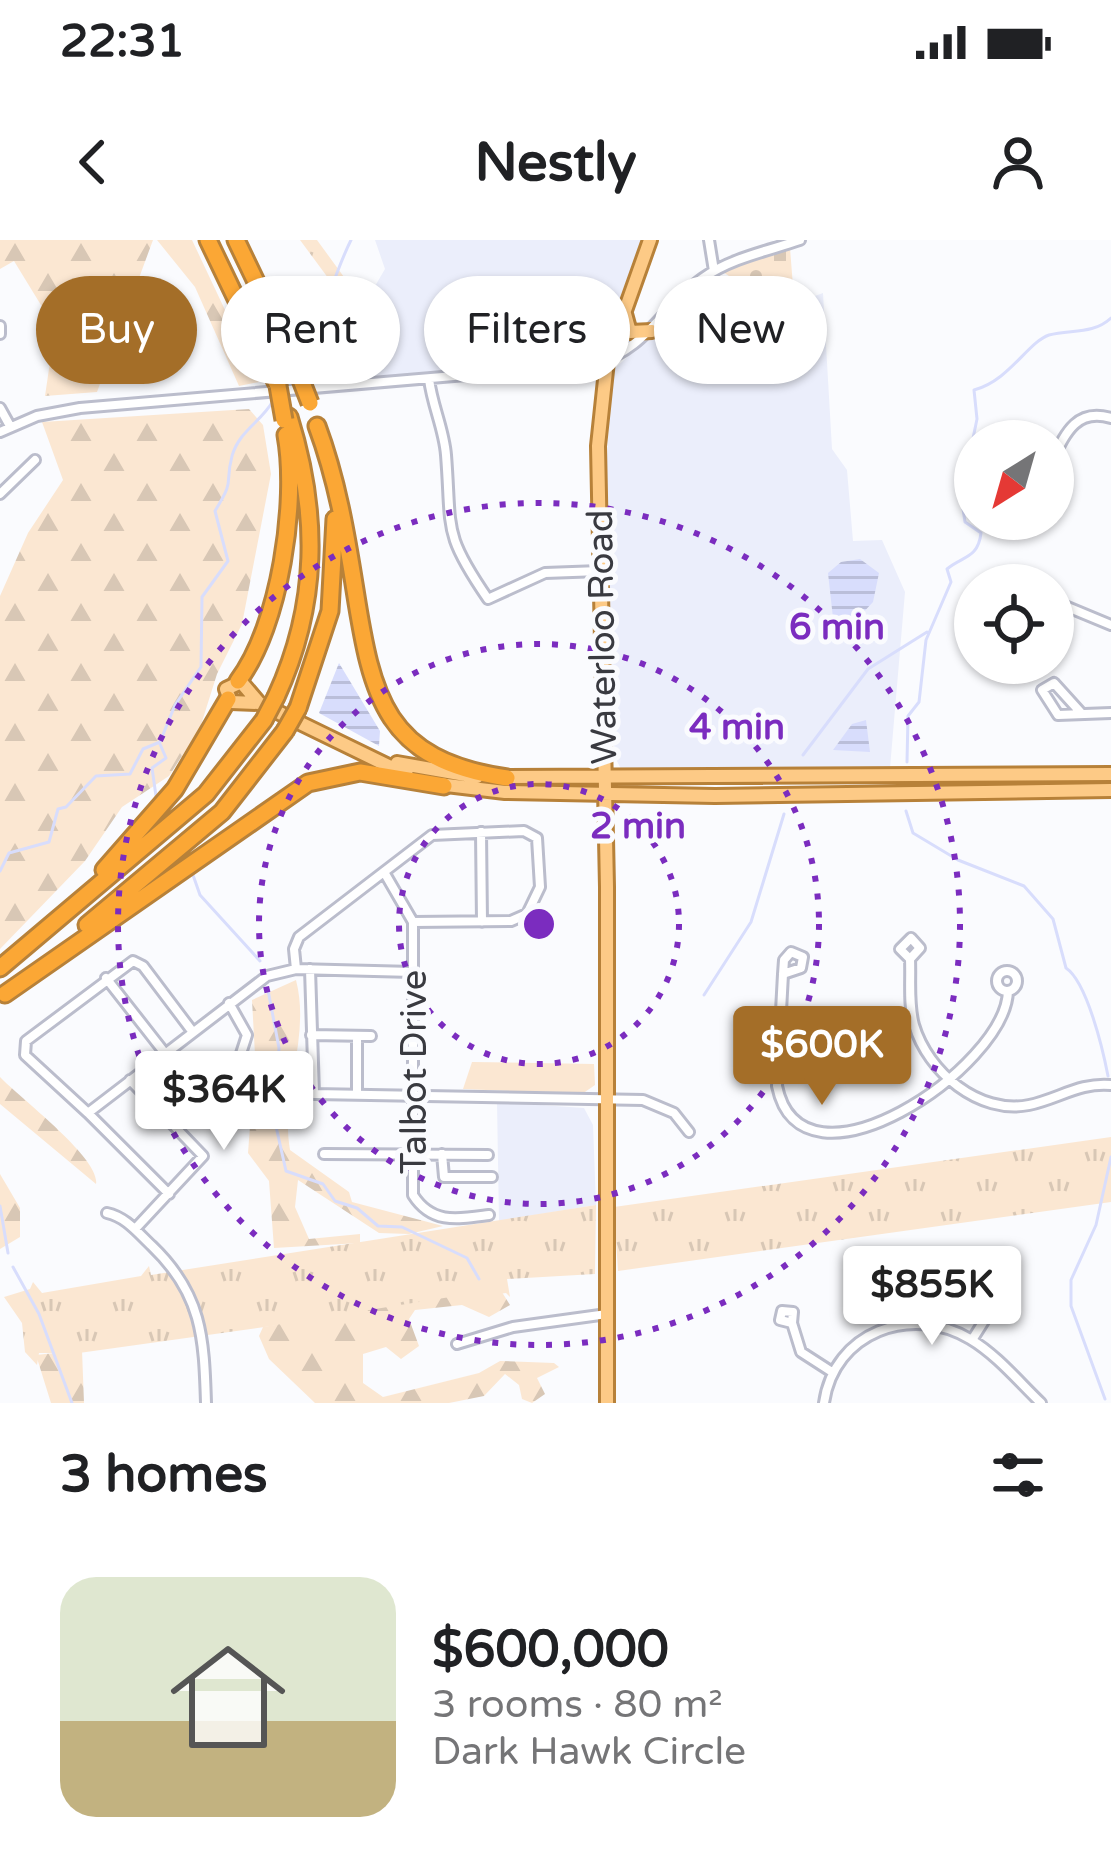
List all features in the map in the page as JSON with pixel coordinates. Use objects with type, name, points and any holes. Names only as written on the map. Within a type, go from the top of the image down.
[{"type":"highway","points":[[17,954],[159,810],[210,737],[247,700],[276,697],[302,630],[312,554],[305,475],[276,382],[208,240]]},
{"type":"highway","points":[[236,240],[292,357],[340,496],[366,662],[385,711],[407,738],[436,759],[470,772],[507,778]]},
{"type":"highway","points":[[0,968],[206,794],[247,700],[285,539],[291,488],[286,418]]},
{"type":"highway","points":[[2,996],[222,812],[298,708],[324,637],[335,568],[333,498],[317,426]]},
{"type":"highway","points":[[2,996],[308,783],[360,772],[444,786]]},
{"type":"main road","name":"Waterloo Road","points":[[630,288],[650,240]]},
{"type":"main road","points":[[630,330],[652,332]]},
{"type":"main road","name":"Waterloo Road","points":[[605,384],[598,446],[607,1403]]},
{"type":"main road","points":[[247,700],[377,764],[444,786],[1111,790]]},
{"type":"main road","points":[[344,746],[438,773],[567,779],[604,787],[631,780],[1111,774]]},
{"type":"main road","points":[[567,779],[604,757],[631,780]]},
{"type":"street","points":[[709,240],[714,271]]},
{"type":"street","points":[[630,346],[652,332],[676,302],[714,271],[800,240]]},
{"type":"street","points":[[0,432],[80,408],[424,380]]},
{"type":"street","points":[[430,384],[446,452],[444,501],[451,536],[488,599],[545,573],[600,571]]},
{"type":"street","points":[[0,408],[10,426]]},
{"type":"street","points":[[1074,425],[1093,415],[1111,418]]},
{"type":"street","points":[[0,494],[35,460]]},
{"type":"street","points":[[1074,611],[1111,625]]},
{"type":"street","points":[[1082,714],[1060,686],[1054,683],[1042,691],[1058,715],[1111,713]]},
{"type":"street","points":[[481,832],[482,922]]},
{"type":"street","points":[[296,969],[296,941],[432,835],[534,834],[540,887],[533,907],[519,919],[413,922]]},
{"type":"street","name":"Talbot Drive","points":[[384,872],[413,922],[413,1195],[420,1205],[447,1220],[489,1215]]},
{"type":"street","points":[[910,959],[914,1025],[948,1076],[974,1097],[1006,1106],[1037,1103],[1085,1085],[1111,1084]]},
{"type":"street","points":[[169,1193],[25,1054],[23,1046],[127,963],[140,963],[192,1031]]},
{"type":"street","points":[[88,1113],[255,982],[296,969],[413,971]]},
{"type":"street","points":[[310,969],[314,1094],[658,1104],[680,1119],[689,1132]]},
{"type":"street","points":[[783,974],[777,1086],[784,1108],[795,1120],[835,1131],[871,1128],[904,1112],[996,1034],[1008,991]]},
{"type":"street","points":[[106,978],[164,1052]]},
{"type":"street","points":[[171,1120],[240,1063],[247,1035],[229,1003]]},
{"type":"street","points":[[311,1036],[370,1036]]},
{"type":"street","points":[[356,1036],[357,1094]]},
{"type":"street","points":[[130,1080],[202,1156],[135,1229]]},
{"type":"street","points":[[324,1154],[488,1155]]},
{"type":"street","points":[[442,1154],[444,1177],[492,1177]]},
{"type":"street","points":[[107,1213],[135,1229],[193,1294],[204,1336],[206,1403]]},
{"type":"street","points":[[901,1304],[902,1324]]},
{"type":"street","points":[[972,1340],[994,1305]]},
{"type":"street","points":[[457,1344],[513,1327],[607,1314]]},
{"type":"street","points":[[792,1323],[801,1352],[832,1372]]},
{"type":"street","points":[[824,1403],[832,1372],[868,1334],[902,1324],[940,1327],[972,1340],[1035,1401]]},
{"type":"shaded area","points":[[375,240],[641,240],[628,276],[424,276],[424,374],[400,377],[400,276],[381,276],[385,269]]},
{"type":"shaded area","points":[[654,333],[654,384],[827,384],[827,362],[832,449],[847,470],[853,541],[882,540],[905,592],[890,768],[621,769],[614,755],[605,492],[611,384],[630,384],[630,355]]},
{"type":"shaded area","points":[[497,1102],[584,1108],[593,1125],[596,1205],[499,1221]]},
{"type":"green space","points":[[0,240],[153,240],[140,276],[36,276],[36,297],[14,261],[0,269]]},
{"type":"green space","points":[[157,240],[192,240],[221,301],[221,346],[197,292],[197,276],[186,276]]},
{"type":"green space","points":[[300,240],[317,240],[343,276],[327,276]]},
{"type":"green space","points":[[790,248],[792,276],[729,276],[723,272]]},
{"type":"green space","points":[[47,384],[100,384],[97,392],[45,396]]},
{"type":"green space","points":[[249,409],[263,425],[271,474],[242,624],[217,674],[200,728],[169,776],[122,807],[85,861],[0,949],[0,596],[28,533],[63,480],[42,422]]},
{"type":"green space","points":[[296,980],[300,1023],[289,1108],[290,1150],[349,1192],[352,1202],[443,1226],[409,1234],[379,1233],[298,1180],[295,1207],[309,1239],[360,1234],[360,1243],[274,1248],[269,1181],[248,1153],[251,1113],[238,1079],[255,1055],[252,1000]]},
{"type":"green space","points":[[472,1062],[594,1064],[595,1085],[582,1094],[463,1089]]},
{"type":"green space","points":[[0,1077],[73,1145],[94,1173],[96,1184],[0,1104]]},
{"type":"green space","points":[[1111,1137],[1111,1202],[618,1271],[614,1207]]},
{"type":"green space","points":[[0,1174],[20,1208],[20,1237],[0,1249]]},
{"type":"green space","points":[[596,1205],[595,1274],[507,1279],[510,1297],[506,1293],[79,1353],[39,1353],[37,1365],[25,1352],[22,1323],[4,1297],[30,1289],[33,1282],[42,1293],[141,1276],[149,1266],[151,1275]]},
{"type":"green space","points":[[500,1289],[510,1305],[489,1317],[462,1305],[415,1310],[409,1319],[419,1346],[401,1359],[386,1347],[363,1354],[363,1383],[383,1397],[479,1373],[500,1361],[554,1363],[559,1367],[537,1378],[545,1394],[532,1403],[522,1399],[519,1385],[505,1374],[484,1396],[449,1403],[315,1403],[269,1359],[259,1336],[263,1327]]},
{"type":"green space","points":[[82,1350],[84,1403],[51,1403],[36,1355]]},
{"type":"water","points":[[860,559],[879,573],[873,602],[860,616],[833,618],[828,573],[841,562]]},
{"type":"water","points":[[339,663],[380,731],[379,746],[319,713]]},
{"type":"water","points":[[866,720],[870,752],[833,750],[852,724]]},
{"type":"waterway","points":[[336,276],[351,240]]},
{"type":"waterway","points":[[907,762],[908,716],[919,702],[926,640],[951,582],[947,569],[973,552],[981,533],[965,522],[961,496],[977,419],[974,390],[998,379],[1041,339],[1097,327],[1111,318]]},
{"type":"waterway","points":[[0,871],[9,853],[49,842],[58,809],[66,807],[96,776],[130,774],[143,749],[160,742],[175,705],[201,667],[202,597],[228,561],[215,511],[227,487],[232,456],[273,401]]},
{"type":"waterway","points":[[803,755],[868,669],[927,632]]},
{"type":"waterway","points":[[156,796],[152,768],[166,758],[160,744]]},
{"type":"waterway","points":[[906,811],[913,833],[958,860],[1024,886],[1053,919],[1066,968],[1081,987],[1093,1017],[1108,1076]]},
{"type":"waterway","points":[[704,995],[751,922],[784,814]]},
{"type":"waterway","points":[[193,875],[200,895],[260,961]]},
{"type":"waterway","points":[[268,990],[279,1048],[275,1122],[286,1171],[323,1184],[335,1201],[357,1208],[378,1226],[402,1227],[467,1258],[479,1279]]},
{"type":"waterway","points":[[1105,1399],[1071,1306],[1071,1280],[1096,1225],[1111,1157]]},
{"type":"waterway","points":[[0,1206],[8,1253]]},
{"type":"waterway","points":[[13,1267],[39,1314],[72,1403]]}]
